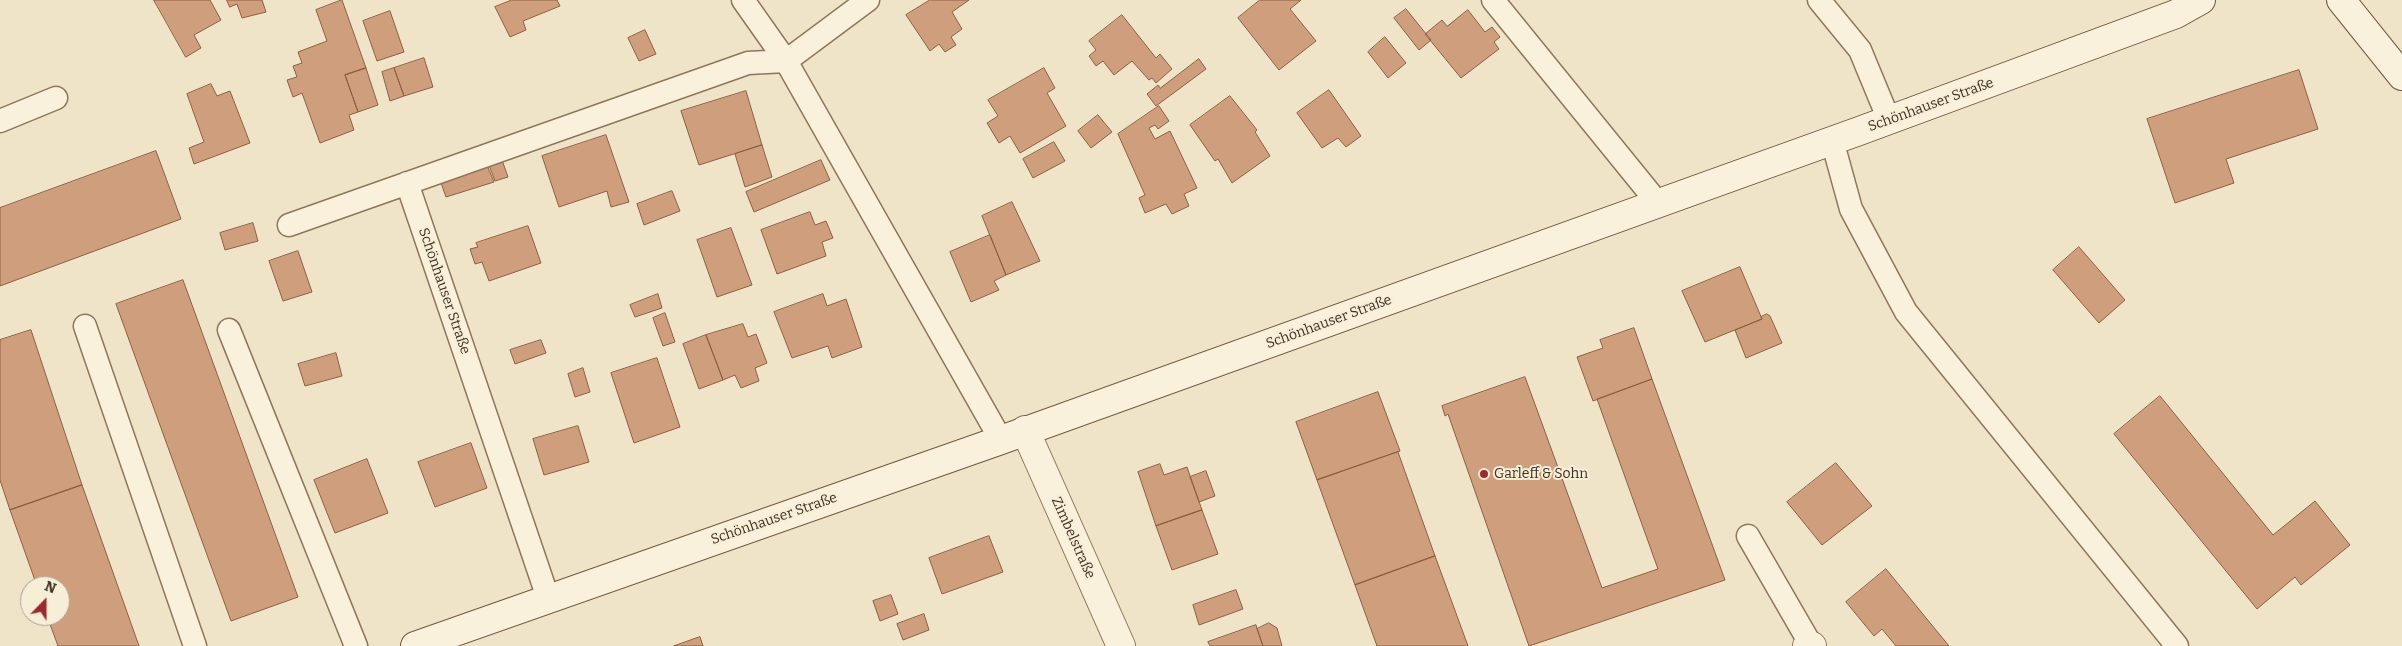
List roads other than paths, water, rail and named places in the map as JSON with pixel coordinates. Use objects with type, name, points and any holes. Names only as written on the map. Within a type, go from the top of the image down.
[{"type":"street","name":"Schönhauser Straße","points":[[415,646],[1013,435],[1889,120],[2176,14],[2200,0]]},
{"type":"street","points":[[2341,0],[2402,76]]},
{"type":"street","name":"Zimbelstraße","points":[[1013,435],[1121,646]]},
{"type":"lane","points":[[743,0],[786,61],[1013,435]]},
{"type":"lane","points":[[289,225],[748,63],[786,61],[868,0]]},
{"type":"lane","points":[[1494,0],[1657,202]]},
{"type":"lane","points":[[1819,0],[1860,50],[1889,120]]},
{"type":"lane","points":[[0,121],[56,98]]},
{"type":"lane","points":[[1832,140],[1851,209],[1906,312],[2177,646]]},
{"type":"lane","name":"Schönhauser Straße","points":[[407,183],[548,598]]},
{"type":"lane","points":[[84,326],[195,646]]},
{"type":"lane","points":[[229,330],[356,646]]},
{"type":"lane","points":[[1748,536],[1810,646]]},
{"type":"place","name":"Garleff & Sohn","points":[[1484,474]]}]
